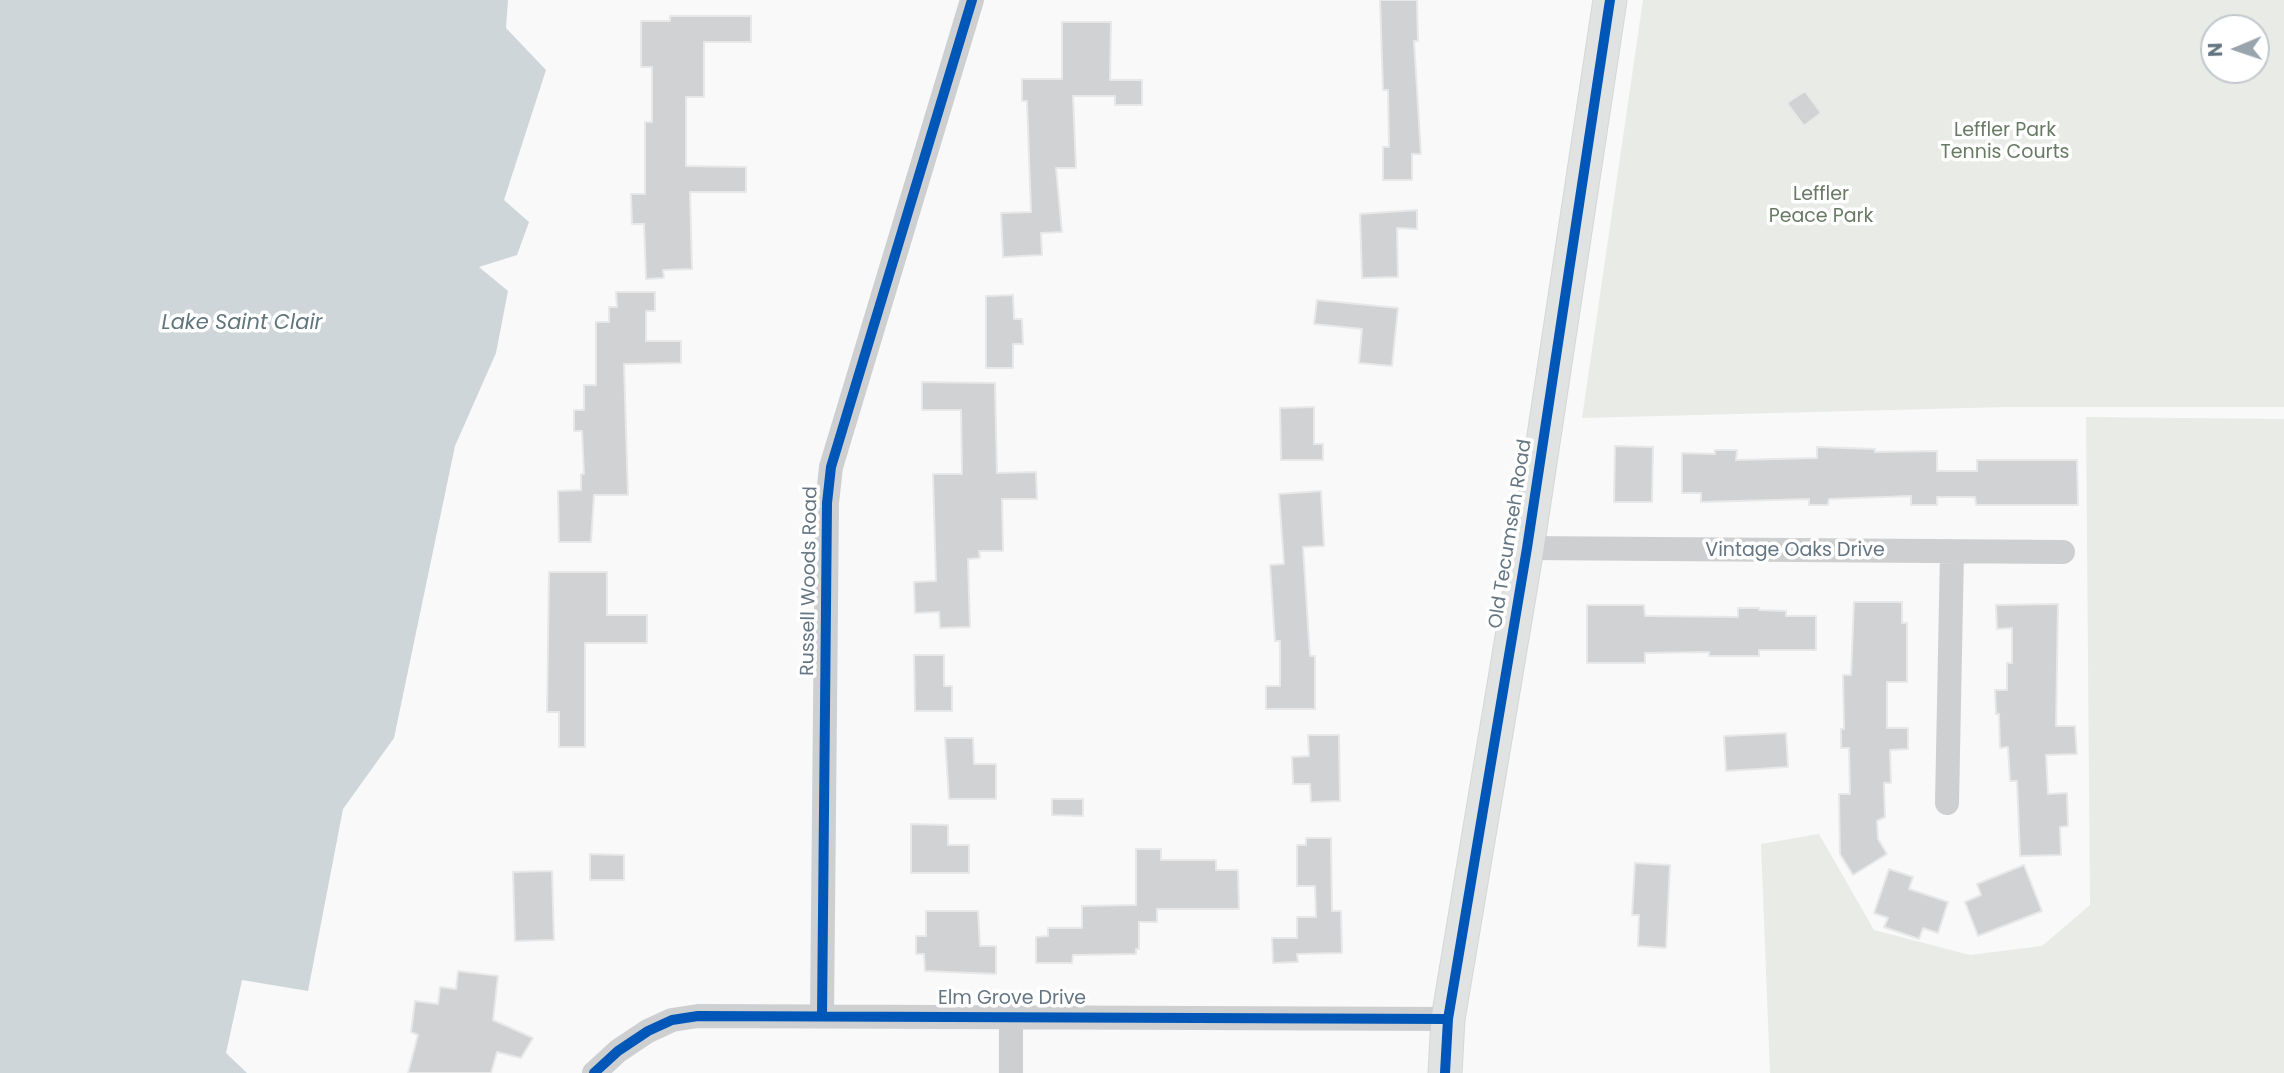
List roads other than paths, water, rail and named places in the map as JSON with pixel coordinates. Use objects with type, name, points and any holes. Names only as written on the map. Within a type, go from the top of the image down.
[{"type":"main road","name":"Old Tecumseh Road","points":[[1445,1073],[1448,1019],[1527,548],[1610,0]]},
{"type":"street","name":"Russell Woods Road","points":[[822,1016],[827,503],[831,467],[838,436],[972,0]]},
{"type":"street","name":"Vintage Oaks Drive","points":[[1527,548],[2063,552]]},
{"type":"street","points":[[1947,803],[1952,552]]},
{"type":"street","name":"Elm Grove Drive","points":[[594,1073],[628,1044],[672,1020],[698,1016],[1448,1019]]},
{"type":"street","points":[[1011,1016],[1011,1073]]},
{"type":"water","name":"Lake Saint Clair","points":[[0,0],[508,0],[506,28],[546,70],[504,200],[529,222],[517,255],[479,267],[508,291],[496,353],[455,446],[394,738],[343,809],[308,991],[242,980],[226,1053],[247,1073],[0,1073]]},
{"type":"park label","name":"Leffler Park Tennis Courts","points":[[2005,142]]},
{"type":"park label","name":"Leffler Peace Park","points":[[1821,206]]}]
